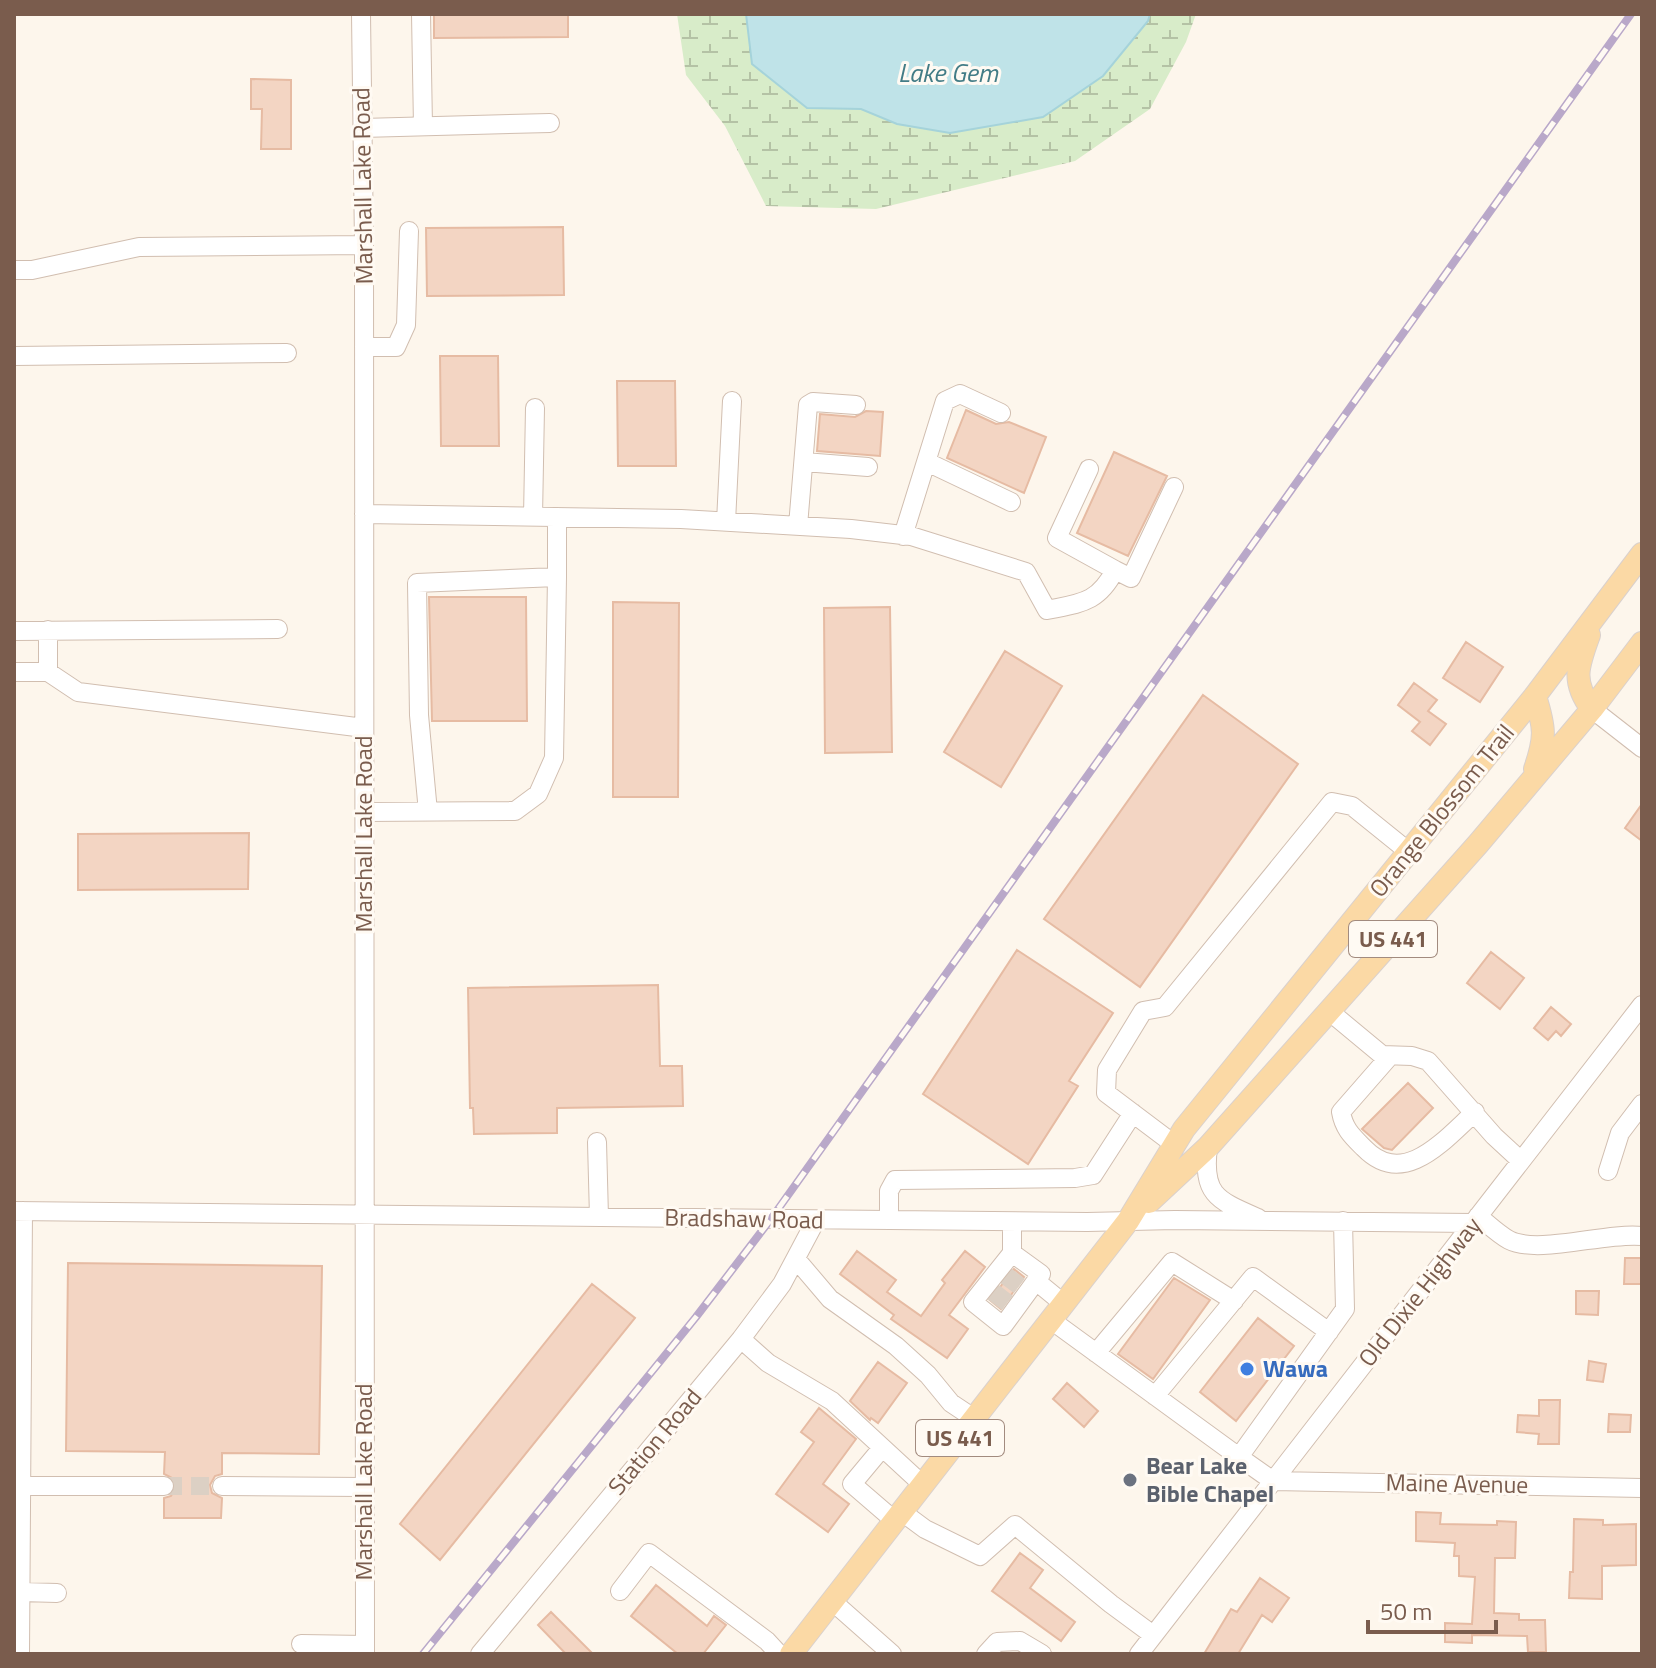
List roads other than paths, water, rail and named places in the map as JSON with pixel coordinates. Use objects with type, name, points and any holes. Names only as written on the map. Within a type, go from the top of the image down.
[{"type":"main road","name":"Orange Blossom Trail","points":[[791,1654],[1128,1221],[1184,1129],[1535,696],[1642,554]]},
{"type":"main road","points":[[1592,709],[1581,694],[1577,678],[1580,658],[1594,619]]},
{"type":"main road","name":"Orange Blossom Trail","points":[[1128,1221],[1208,1147],[1329,1011],[1531,782],[1642,643]]},
{"type":"main road","points":[[1531,782],[1544,743],[1535,696]]},
{"type":"street","name":"Marshall Lake Road","points":[[361,14],[364,245],[365,1649]]},
{"type":"street","points":[[421,14],[423,126]]},
{"type":"street","points":[[362,128],[550,123]]},
{"type":"street","points":[[364,347],[396,347],[406,325],[409,231]]},
{"type":"street","points":[[14,270],[32,270],[139,247],[364,245]]},
{"type":"street","points":[[14,356],[287,353]]},
{"type":"street","points":[[903,536],[945,401],[960,394],[1001,413]]},
{"type":"street","points":[[726,522],[732,401]]},
{"type":"street","points":[[798,526],[808,405],[813,402],[856,405]]},
{"type":"street","points":[[533,517],[535,408]]},
{"type":"street","points":[[804,462],[868,467]]},
{"type":"street","points":[[927,462],[1011,502]]},
{"type":"street","points":[[1089,469],[1057,538],[1131,578],[1174,487]]},
{"type":"street","points":[[364,514],[726,522],[903,536],[1026,572],[1047,610],[1090,601],[1107,585],[1115,570]]},
{"type":"street","points":[[364,812],[515,811],[538,794],[554,758],[557,517]]},
{"type":"street","points":[[428,812],[419,715],[417,583],[557,577]]},
{"type":"street","points":[[14,631],[278,629]]},
{"type":"street","points":[[48,630],[48,672]]},
{"type":"street","points":[[14,672],[48,672],[78,692],[364,728]]},
{"type":"street","points":[[1592,709],[1642,748]]},
{"type":"street","points":[[1175,1145],[1106,1093],[1107,1070],[1143,1011],[1165,1007],[1332,802],[1352,806],[1409,852]]},
{"type":"street","name":"Old Dixie Highway","points":[[1139,1654],[1642,1005]]},
{"type":"street","points":[[1329,1011],[1376,1051],[1389,1057],[1412,1056],[1428,1061],[1521,1161]]},
{"type":"street","points":[[1389,1057],[1341,1112],[1343,1126],[1376,1160],[1420,1161],[1475,1112]]},
{"type":"street","points":[[1608,1171],[1620,1133],[1642,1104]]},
{"type":"street","points":[[889,1220],[889,1191],[895,1180],[1075,1178],[1093,1175],[1133,1113]]},
{"type":"street","points":[[597,1142],[599,1217]]},
{"type":"street","points":[[1208,1147],[1205,1168],[1209,1187],[1216,1197],[1264,1220]]},
{"type":"street","points":[[18,1211],[20,1654]]},
{"type":"street","name":"Bradshaw Road","points":[[18,1211],[1012,1222],[1476,1220]]},
{"type":"street","name":"Station Road","points":[[480,1654],[741,1339],[782,1284],[816,1220]]},
{"type":"street","points":[[1476,1220],[1521,1244],[1553,1244],[1619,1234],[1642,1236]]},
{"type":"street","points":[[1239,1457],[1345,1309],[1343,1221]]},
{"type":"street","points":[[1012,1222],[1012,1253],[989,1289],[973,1302],[1003,1326],[1041,1274],[1012,1253]]},
{"type":"street","points":[[796,1259],[830,1299],[896,1346],[928,1375],[951,1403],[975,1419]]},
{"type":"street","points":[[1096,1353],[1172,1262],[1234,1301]]},
{"type":"street","points":[[1155,1396],[1253,1277],[1329,1332]]},
{"type":"street","points":[[1029,1287],[1058,1312],[1096,1353],[1273,1481]]},
{"type":"street","points":[[1011,1311],[1036,1340]]},
{"type":"street","points":[[741,1339],[768,1363],[832,1401],[923,1485]]},
{"type":"street","points":[[882,1448],[852,1484],[898,1517],[980,1556],[1015,1525],[1153,1635]]},
{"type":"street","name":"Maine Avenue","points":[[1273,1481],[1642,1488]]},
{"type":"street","points":[[21,1486],[164,1486]]},
{"type":"street","points":[[222,1486],[364,1487]]},
{"type":"street","points":[[620,1591],[649,1553],[767,1641],[779,1654]]},
{"type":"street","points":[[21,1592],[57,1593]]},
{"type":"street","points":[[832,1601],[881,1651]]},
{"type":"street","points":[[986,1654],[997,1642],[1020,1641],[1042,1654]]},
{"type":"street","points":[[301,1644],[365,1649]]},
{"type":"water","name":"Lake Gem","points":[[746,14],[1150,14],[1148,21],[1103,76],[1043,117],[950,133],[897,124],[861,109],[807,108],[752,64]]},
{"type":"tunnel","points":[[1005,1275],[1022,1288]]},
{"type":"tunnel","points":[[993,1292],[1010,1305]]},
{"type":"tunnel","points":[[164,1486],[222,1486]]},
{"type":"railway","points":[[423,1654],[696,1317],[771,1219],[1631,14]]},
{"type":"place","name":"Wawa","points":[[1247,1369]]},
{"type":"place","name":"Bear Lake Bible Chapel","points":[[1130,1480]]}]
